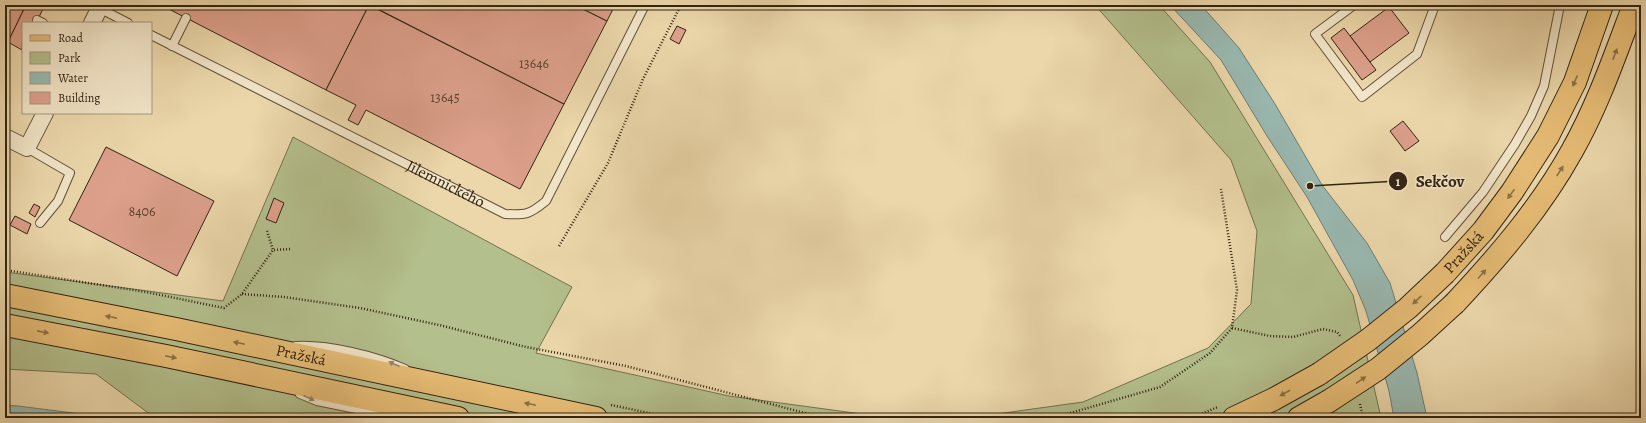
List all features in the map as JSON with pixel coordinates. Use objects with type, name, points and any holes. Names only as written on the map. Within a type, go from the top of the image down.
[{"type":"main road","name":"Pražská","points":[[1234,418],[1274,399],[1319,374],[1368,340],[1408,308],[1445,273],[1483,231],[1512,192],[1548,136],[1575,82],[1602,5]]},
{"type":"main road","name":"Pražská","points":[[1299,418],[1329,401],[1390,359],[1420,335],[1455,303],[1504,250],[1533,212],[1572,152],[1601,92],[1634,5]]},
{"type":"main road","name":"Pražská","points":[[5,295],[596,418]]},
{"type":"main road","name":"Pražská","points":[[5,325],[261,376],[452,417]]},
{"type":"street","points":[[92,22],[98,6]]},
{"type":"street","points":[[5,137],[27,148],[44,114]]},
{"type":"lane","name":"Jilemnického","points":[[152,36],[505,214],[521,215],[533,212],[546,201],[644,5]]},
{"type":"lane","points":[[1354,5],[1315,34],[1362,97],[1418,54],[1435,5]]},
{"type":"lane","points":[[1445,237],[1483,192],[1515,144],[1531,116],[1544,86],[1560,5]]},
{"type":"lane","points":[[98,6],[126,22]]},
{"type":"lane","points":[[172,46],[186,18]]},
{"type":"lane","points":[[27,148],[70,173],[58,201],[40,223]]},
{"type":"path","points":[[559,246],[608,163],[642,79],[681,5]]},
{"type":"path","points":[[1053,418],[1160,387],[1210,354],[1232,328],[1237,290],[1221,189]]},
{"type":"path","points":[[267,231],[273,250]]},
{"type":"path","points":[[273,250],[290,249]]},
{"type":"path","points":[[5,270],[146,292],[224,308],[242,294],[273,250]]},
{"type":"path","points":[[242,294],[284,297],[360,308],[526,347],[626,366],[824,418]]},
{"type":"green space","points":[[1095,5],[1159,5],[1210,62],[1353,295],[1381,418],[968,418],[1083,402],[1208,348],[1251,304],[1257,231],[1231,160]]},
{"type":"green space","points":[[293,137],[572,287],[536,353],[729,396],[891,418],[155,418],[96,374],[5,369],[5,272],[223,301]]},
{"type":"water","points":[[1170,5],[1201,5],[1239,48],[1275,104],[1322,185],[1367,243],[1390,283],[1417,373],[1427,418],[1394,418],[1389,391],[1366,311],[1353,280],[1307,197],[1267,136],[1221,60]]},
{"type":"water","points":[[5,405],[18,406],[113,418],[5,418]]},
{"type":"building","points":[[5,5],[26,5],[5,48]]},
{"type":"building","points":[[26,5],[45,5],[36,22],[22,22],[22,50],[8,42]]},
{"type":"building","points":[[161,5],[369,5],[326,90]]},
{"type":"building","points":[[369,5],[564,104],[520,189],[366,110],[358,125],[348,120],[356,105],[326,90]]},
{"type":"building","points":[[370,5],[575,5],[607,21],[564,104]]},
{"type":"building","points":[[575,5],[615,5],[607,21]]},
{"type":"building","points":[[1389,7],[1409,33],[1370,62],[1350,36]]},
{"type":"building","points":[[677,26],[686,30],[679,44],[670,39]]},
{"type":"building","points":[[1344,28],[1376,70],[1362,80],[1331,38]]},
{"type":"building","points":[[1403,121],[1419,141],[1405,151],[1390,131]]},
{"type":"building","points":[[106,147],[214,201],[177,276],[69,220]]},
{"type":"building","points":[[274,198],[284,203],[276,223],[266,219]]},
{"type":"building","points":[[34,204],[40,207],[35,217],[29,213]]},
{"type":"building","points":[[15,216],[31,224],[27,234],[10,225]]},
{"type":"place","name":"Sekčov","points":[[1310,186]]}]
